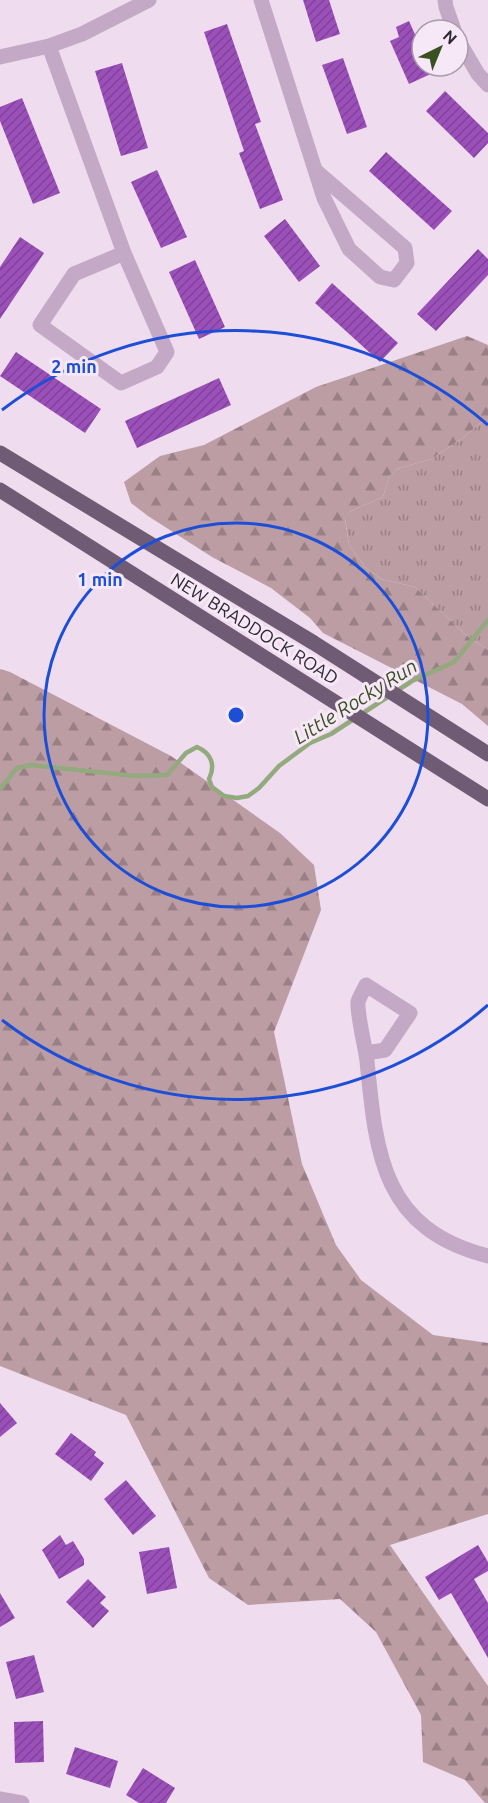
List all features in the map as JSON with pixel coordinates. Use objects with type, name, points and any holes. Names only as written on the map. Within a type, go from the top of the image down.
[{"type":"main road","name":"NEW BRADDOCK ROAD","points":[[0,453],[314,642],[488,754]]},
{"type":"main road","name":"NEW BRADDOCK ROAD","points":[[0,490],[488,799]]},
{"type":"street","points":[[0,57],[49,46],[82,34],[149,0]]},
{"type":"street","points":[[261,0],[324,198],[349,249],[380,277],[394,280],[407,263],[405,248],[316,171]]},
{"type":"street","points":[[445,0],[450,18]]},
{"type":"street","points":[[49,46],[123,253],[167,352],[157,367],[122,383],[40,325],[74,274],[123,253]]},
{"type":"street","points":[[470,60],[488,85]]},
{"type":"street","points":[[366,1053],[373,1126],[382,1159],[394,1189],[410,1213],[429,1230],[454,1245],[488,1256]]},
{"type":"street","points":[[0,1800],[22,1803]]},
{"type":"green space","points":[[467,336],[488,345],[488,421],[480,423],[463,438],[431,459],[397,469],[389,476],[383,497],[351,511],[345,519],[349,545],[365,567],[381,579],[415,587],[466,635],[488,650],[488,726],[462,704],[323,633],[310,618],[271,588],[212,557],[148,516],[131,503],[124,482],[160,456],[204,445],[316,387]]},
{"type":"green space","points":[[488,421],[488,650],[466,635],[415,587],[381,579],[365,567],[349,545],[345,518],[351,511],[383,497],[389,476],[397,469],[431,459],[463,438],[480,423]]},
{"type":"green space","points":[[0,669],[10,672],[171,756],[280,833],[314,865],[321,910],[274,1032],[302,1164],[336,1245],[361,1280],[433,1335],[488,1343],[488,1514],[390,1545],[488,1686],[488,1803],[485,1803],[465,1780],[423,1762],[421,1715],[376,1632],[340,1599],[248,1605],[209,1578],[126,1415],[0,1366]]},
{"type":"building","points":[[303,0],[329,0],[340,34],[316,42]]},
{"type":"building","points":[[409,21],[410,23],[410,78],[422,78],[409,84],[390,41],[399,37],[396,27]]},
{"type":"building","points":[[227,24],[261,122],[255,124],[283,200],[260,209],[239,153],[244,151],[204,32]]},
{"type":"building","points":[[343,58],[367,127],[347,134],[322,65]]},
{"type":"building","points":[[122,63],[148,148],[121,156],[95,71]]},
{"type":"building","points":[[445,91],[488,133],[488,143],[474,158],[426,111]]},
{"type":"building","points":[[22,98],[60,193],[33,204],[0,121],[0,107]]},
{"type":"building","points":[[386,152],[452,211],[434,230],[369,171]]},
{"type":"building","points":[[157,170],[187,237],[161,248],[131,182]]},
{"type":"building","points":[[285,219],[320,266],[299,282],[264,236]]},
{"type":"building","points":[[20,237],[44,253],[0,319],[0,267]]},
{"type":"building","points":[[478,249],[488,259],[488,275],[436,331],[417,314]]},
{"type":"building","points":[[195,260],[225,327],[199,339],[169,272]]},
{"type":"building","points":[[332,283],[398,343],[380,362],[315,303]]},
{"type":"building","points":[[16,352],[101,409],[85,433],[0,376]]},
{"type":"building","points":[[219,378],[231,405],[137,448],[125,421]]},
{"type":"building","points":[[0,1403],[17,1423],[0,1437]]},
{"type":"building","points":[[71,1433],[96,1452],[94,1455],[104,1463],[91,1481],[55,1454]]},
{"type":"building","points":[[126,1480],[156,1516],[133,1535],[104,1499]]},
{"type":"building","points":[[60,1535],[66,1545],[73,1541],[84,1559],[84,1565],[59,1579],[42,1550]]},
{"type":"building","points":[[478,1545],[488,1562],[488,1571],[474,1579],[488,1603],[488,1658],[451,1593],[439,1600],[425,1577]]},
{"type":"building","points":[[169,1547],[177,1588],[147,1594],[139,1552]]},
{"type":"building","points":[[88,1579],[106,1597],[100,1603],[109,1611],[93,1628],[66,1602]]},
{"type":"building","points":[[0,1593],[15,1618],[0,1627]]},
{"type":"building","points":[[34,1655],[44,1692],[16,1699],[6,1662]]},
{"type":"building","points":[[43,1721],[44,1762],[15,1763],[14,1722]]},
{"type":"building","points":[[75,1747],[118,1761],[110,1788],[66,1774]]},
{"type":"building","points":[[143,1768],[175,1788],[166,1803],[139,1803],[126,1795]]},
{"type":"waterway","name":"Little Rocky Run","points":[[0,789],[17,768],[31,765],[136,776],[167,775],[186,753],[197,747],[211,760],[212,769],[209,779],[212,787],[224,796],[237,798],[248,796],[259,788],[279,766],[310,743],[331,734],[412,681],[454,662],[488,620]]}]
